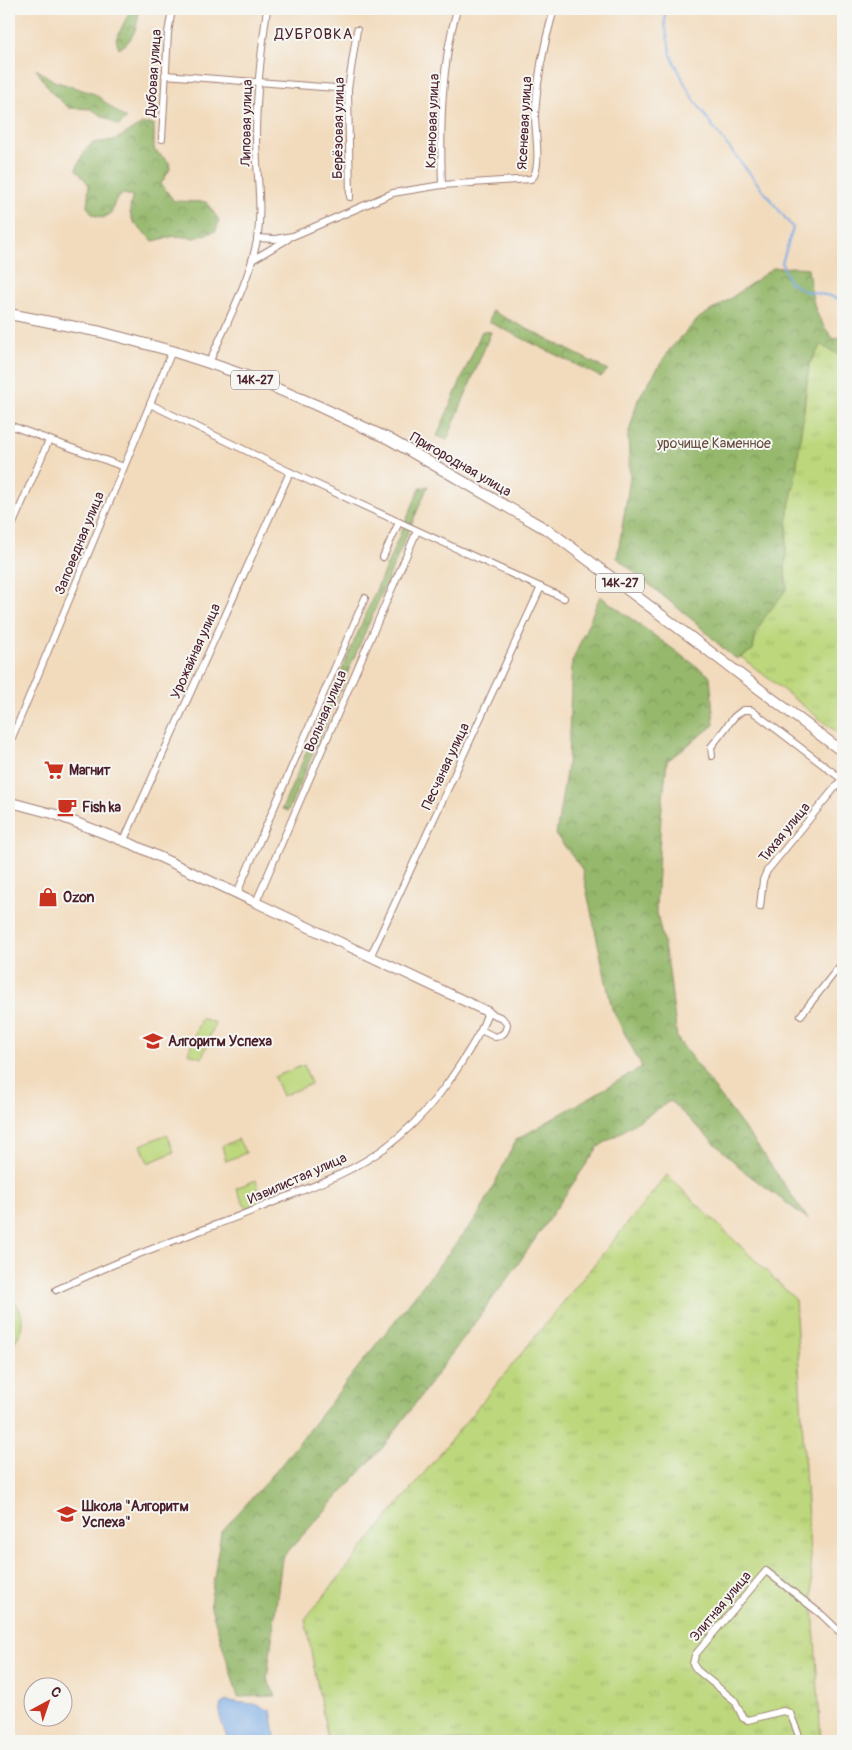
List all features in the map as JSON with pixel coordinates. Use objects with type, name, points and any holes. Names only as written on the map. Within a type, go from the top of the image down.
[{"type":"main road","name":"Пригородная улица","points":[[9,314],[101,332],[209,363],[249,377],[316,405],[389,439],[551,532],[843,752]]},
{"type":"street","name":"Дубовая улица","points":[[162,139],[168,33],[172,9]]},
{"type":"street","name":"Липовая улица","points":[[209,363],[252,260],[257,238],[259,210],[256,137],[258,82],[267,9]]},
{"type":"street","name":"Кленовая улица","points":[[293,236],[393,193],[442,185],[441,120],[447,55],[457,9]]},
{"type":"street","name":"Ясеневая улица","points":[[442,185],[531,179],[536,171],[535,115],[540,67],[554,9]]},
{"type":"street","name":"Берёзовая улица","points":[[350,197],[348,89],[357,30]]},
{"type":"street","points":[[165,75],[348,89]]},
{"type":"street","points":[[257,238],[275,239],[293,236]]},
{"type":"street","points":[[252,260],[293,236]]},
{"type":"street","name":"Заповедная улица","points":[[9,745],[172,351]]},
{"type":"street","points":[[150,404],[290,472],[564,598]]},
{"type":"street","points":[[9,425],[124,467]]},
{"type":"street","points":[[9,533],[49,440]]},
{"type":"street","name":"Урожайная улица","points":[[124,840],[290,472]]},
{"type":"street","points":[[383,557],[399,522]]},
{"type":"street","name":"Вольная улица","points":[[256,902],[417,531]]},
{"type":"street","name":"Песчаная улица","points":[[371,955],[541,587]]},
{"type":"street","name":"Вольная улица","points":[[237,893],[365,598]]},
{"type":"street","points":[[712,756],[711,748],[734,717],[743,710],[751,710],[843,779]]},
{"type":"street","name":"Тихая улица","points":[[760,907],[763,880],[767,871],[843,779]]},
{"type":"street","points":[[9,802],[54,814],[124,840],[371,955],[502,1018],[507,1024],[507,1030],[503,1035],[495,1037],[481,1030]]},
{"type":"street","points":[[801,1015],[843,962]]},
{"type":"street","name":"Извилистая улица","points":[[56,1290],[123,1260],[242,1216],[348,1172],[386,1147],[409,1128],[436,1099],[458,1069],[481,1030],[488,1012]]},
{"type":"street","name":"Элитная улица","points":[[801,1741],[790,1713],[783,1711],[748,1720],[743,1718],[735,1701],[697,1670],[693,1664],[694,1655],[766,1571],[822,1615],[843,1635]]},
{"type":"green space","points":[[131,9],[139,9],[138,21],[132,37],[119,49],[116,39]]},
{"type":"green space","points":[[36,69],[54,81],[95,94],[126,119],[119,126],[91,109],[69,108],[52,93]]},
{"type":"green space","points":[[142,124],[154,124],[154,150],[169,162],[170,169],[161,184],[174,201],[206,202],[219,220],[216,231],[195,238],[175,236],[153,241],[137,226],[131,217],[130,211],[133,196],[123,194],[115,201],[112,212],[103,218],[93,215],[87,206],[89,185],[76,169],[85,150],[93,143],[115,140]]},
{"type":"green space","name":"урочище Каменное","points":[[773,268],[808,268],[812,298],[818,314],[827,331],[834,339],[843,337],[843,357],[821,345],[809,364],[795,481],[788,511],[785,573],[787,588],[761,623],[753,650],[737,659],[617,558],[630,479],[628,436],[638,399],[670,349],[699,318]]},
{"type":"green space","points":[[492,311],[608,370],[601,377],[489,322]]},
{"type":"green space","points":[[482,331],[491,332],[447,440],[437,436]]},
{"type":"green space","points":[[821,345],[843,350],[843,737],[741,657],[759,621],[787,588],[785,573],[788,504],[803,419],[809,364]]},
{"type":"green space","points":[[428,486],[288,811],[282,809],[420,488]]},
{"type":"green space","points":[[600,596],[710,676],[714,725],[667,761],[661,816],[656,908],[669,970],[677,1038],[759,1148],[808,1219],[745,1172],[670,1101],[598,1147],[518,1264],[384,1446],[282,1558],[267,1679],[276,1696],[238,1697],[210,1604],[221,1532],[277,1470],[480,1213],[516,1140],[642,1067],[612,1009],[582,869],[556,835],[568,760],[572,662]]},
{"type":"green space","points":[[201,1018],[215,1023],[202,1058],[188,1053]]},
{"type":"green space","points":[[304,1065],[311,1084],[282,1096],[274,1077]]},
{"type":"green space","points":[[167,1134],[174,1152],[148,1163],[141,1145]]},
{"type":"green space","points":[[238,1139],[246,1153],[226,1161],[222,1146]]},
{"type":"green space","points":[[667,1175],[795,1299],[821,1741],[328,1741],[305,1619]]},
{"type":"green space","points":[[256,1180],[263,1201],[261,1204],[248,1209],[236,1188]]},
{"type":"green space","points":[[9,1296],[15,1302],[22,1315],[22,1322],[18,1336],[9,1349]]},
{"type":"water","points":[[226,1701],[255,1704],[271,1711],[275,1734],[273,1741],[228,1741],[220,1714],[220,1709]]},
{"type":"waterway","points":[[665,9],[665,25],[671,55],[689,92],[716,131],[793,228],[782,263],[789,282],[805,291],[830,296],[843,301]]},
{"type":"place","name":"Магнит","points":[[54,770]]},
{"type":"place","name":"Fish ka","points":[[67,807]]},
{"type":"place","name":"Ozon","points":[[48,897]]},
{"type":"place","name":"Алгоритм Успеха","points":[[153,1041]]},
{"type":"place","name":"Школа \"Алгоритм Успеха\"","points":[[67,1514]]},
{"type":"district","name":"ДУБРОВКА","points":[[314,34]]}]
